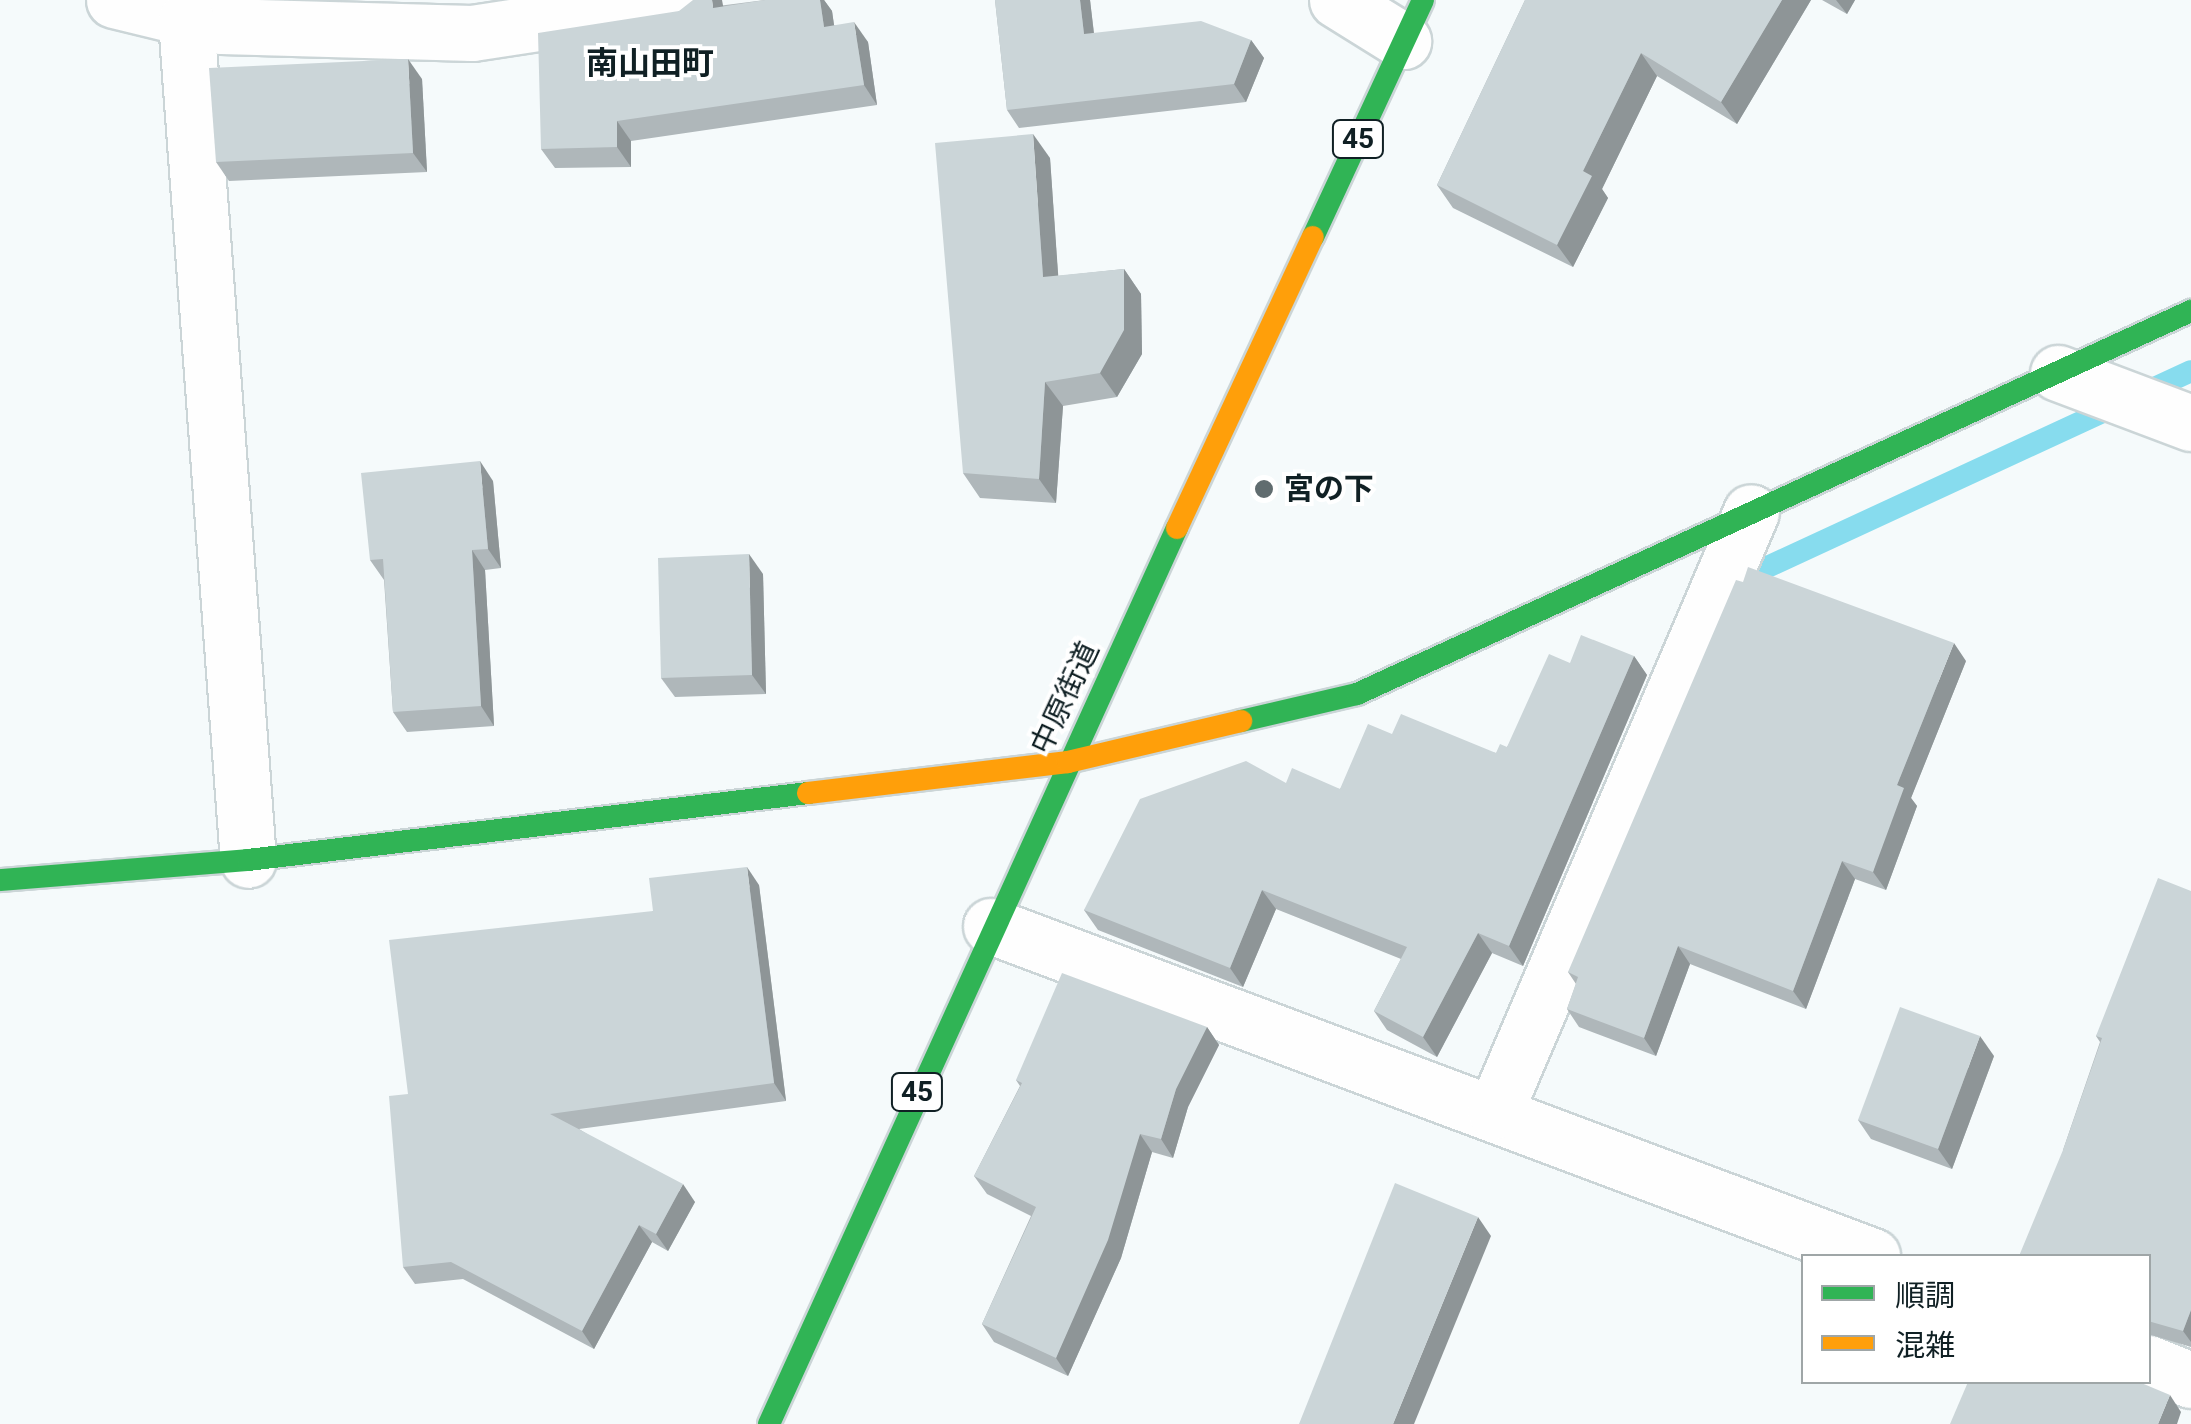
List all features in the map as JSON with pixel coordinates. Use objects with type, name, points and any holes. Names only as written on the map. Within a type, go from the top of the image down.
[{"type":"street","points":[[114,0],[186,20],[472,32],[688,0]]},
{"type":"street","points":[[1337,0],[1413,20]]},
{"type":"street","points":[[186,20],[248,860]]},
{"type":"street","name":"中原街道","points":[[770,1424],[991,926],[1413,20]]},
{"type":"street","points":[[0,880],[248,860],[1068,762],[1358,694],[1751,512],[2065,375],[2191,311]]},
{"type":"street","points":[[2065,375],[2189,422]]},
{"type":"street","points":[[1496,1111],[1751,512]]},
{"type":"street","points":[[991,926],[1496,1111],[1867,1254]]},
{"type":"street","points":[[2151,1364],[2191,1380]]},
{"type":"building","points":[[693,0],[712,0],[713,8],[765,0],[820,0],[824,27],[854,22],[864,85],[617,121],[617,147],[541,149],[538,33],[679,11]]},
{"type":"building","points":[[995,0],[1080,0],[1084,34],[1201,21],[1251,40],[1234,84],[1007,110]]},
{"type":"building","points":[[1525,0],[1782,0],[1721,102],[1641,53],[1583,171],[1592,176],[1557,245],[1437,185]]},
{"type":"building","points":[[408,59],[413,153],[216,162],[209,68]]},
{"type":"building","points":[[1033,134],[1043,277],[1124,269],[1124,330],[1100,373],[1045,382],[1039,479],[963,473],[935,143]]},
{"type":"building","points":[[480,461],[488,549],[472,550],[481,706],[393,712],[383,559],[370,560],[361,473]]},
{"type":"building","points":[[749,554],[752,675],[661,678],[658,558]]},
{"type":"building","points":[[1748,567],[1954,643],[1897,785],[1904,788],[1873,872],[1842,861],[1793,991],[1678,946],[1644,1038],[1567,1009],[1578,977],[1568,972],[1736,580],[1743,582]]},
{"type":"building","points":[[1581,635],[1634,656],[1509,946],[1478,933],[1423,1037],[1374,1011],[1407,947],[1262,890],[1230,968],[1084,910],[1140,799],[1246,761],[1286,783],[1292,768],[1340,789],[1368,724],[1392,734],[1401,714],[1496,753],[1500,744],[1507,747],[1549,654],[1570,663]]},
{"type":"building","points":[[747,867],[774,1083],[550,1114],[683,1184],[656,1234],[639,1225],[582,1331],[451,1262],[403,1267],[389,1096],[408,1094],[389,940],[653,911],[649,878]]},
{"type":"building","points":[[2158,878],[2191,891],[2191,1310],[2183,1331],[2151,1322],[2151,1254],[2020,1254],[2063,1150],[2102,1038],[2096,1036]]},
{"type":"building","points":[[1062,973],[1207,1027],[1176,1089],[1161,1139],[1140,1134],[1108,1240],[1056,1358],[982,1324],[1036,1207],[974,1176],[1022,1083],[1016,1080]]},
{"type":"building","points":[[1900,1007],[1980,1036],[1938,1149],[1858,1120]]},
{"type":"building","points":[[1395,1183],[1478,1217],[1393,1424],[1299,1424]]},
{"type":"building","points":[[1967,1384],[2144,1384],[2170,1395],[2158,1424],[1950,1424]]},
{"type":"waterway","points":[[1735,582],[2191,371]]},
{"type":"traffic: fast","points":[[1313,237],[1423,0]]},
{"type":"traffic: fast","points":[[1241,721],[1357,694],[2191,311]]},
{"type":"traffic: fast","points":[[769,1424],[1177,528]]},
{"type":"traffic: fast","points":[[0,880],[248,860],[808,793]]},
{"type":"traffic: slow","points":[[1177,528],[1313,237]]},
{"type":"traffic: slow","points":[[808,793],[1068,762],[1241,721]]},
{"type":"place","name":"宮の下","points":[[1264,489]]},
{"type":"district","name":"南山田町","points":[[650,63]]}]
